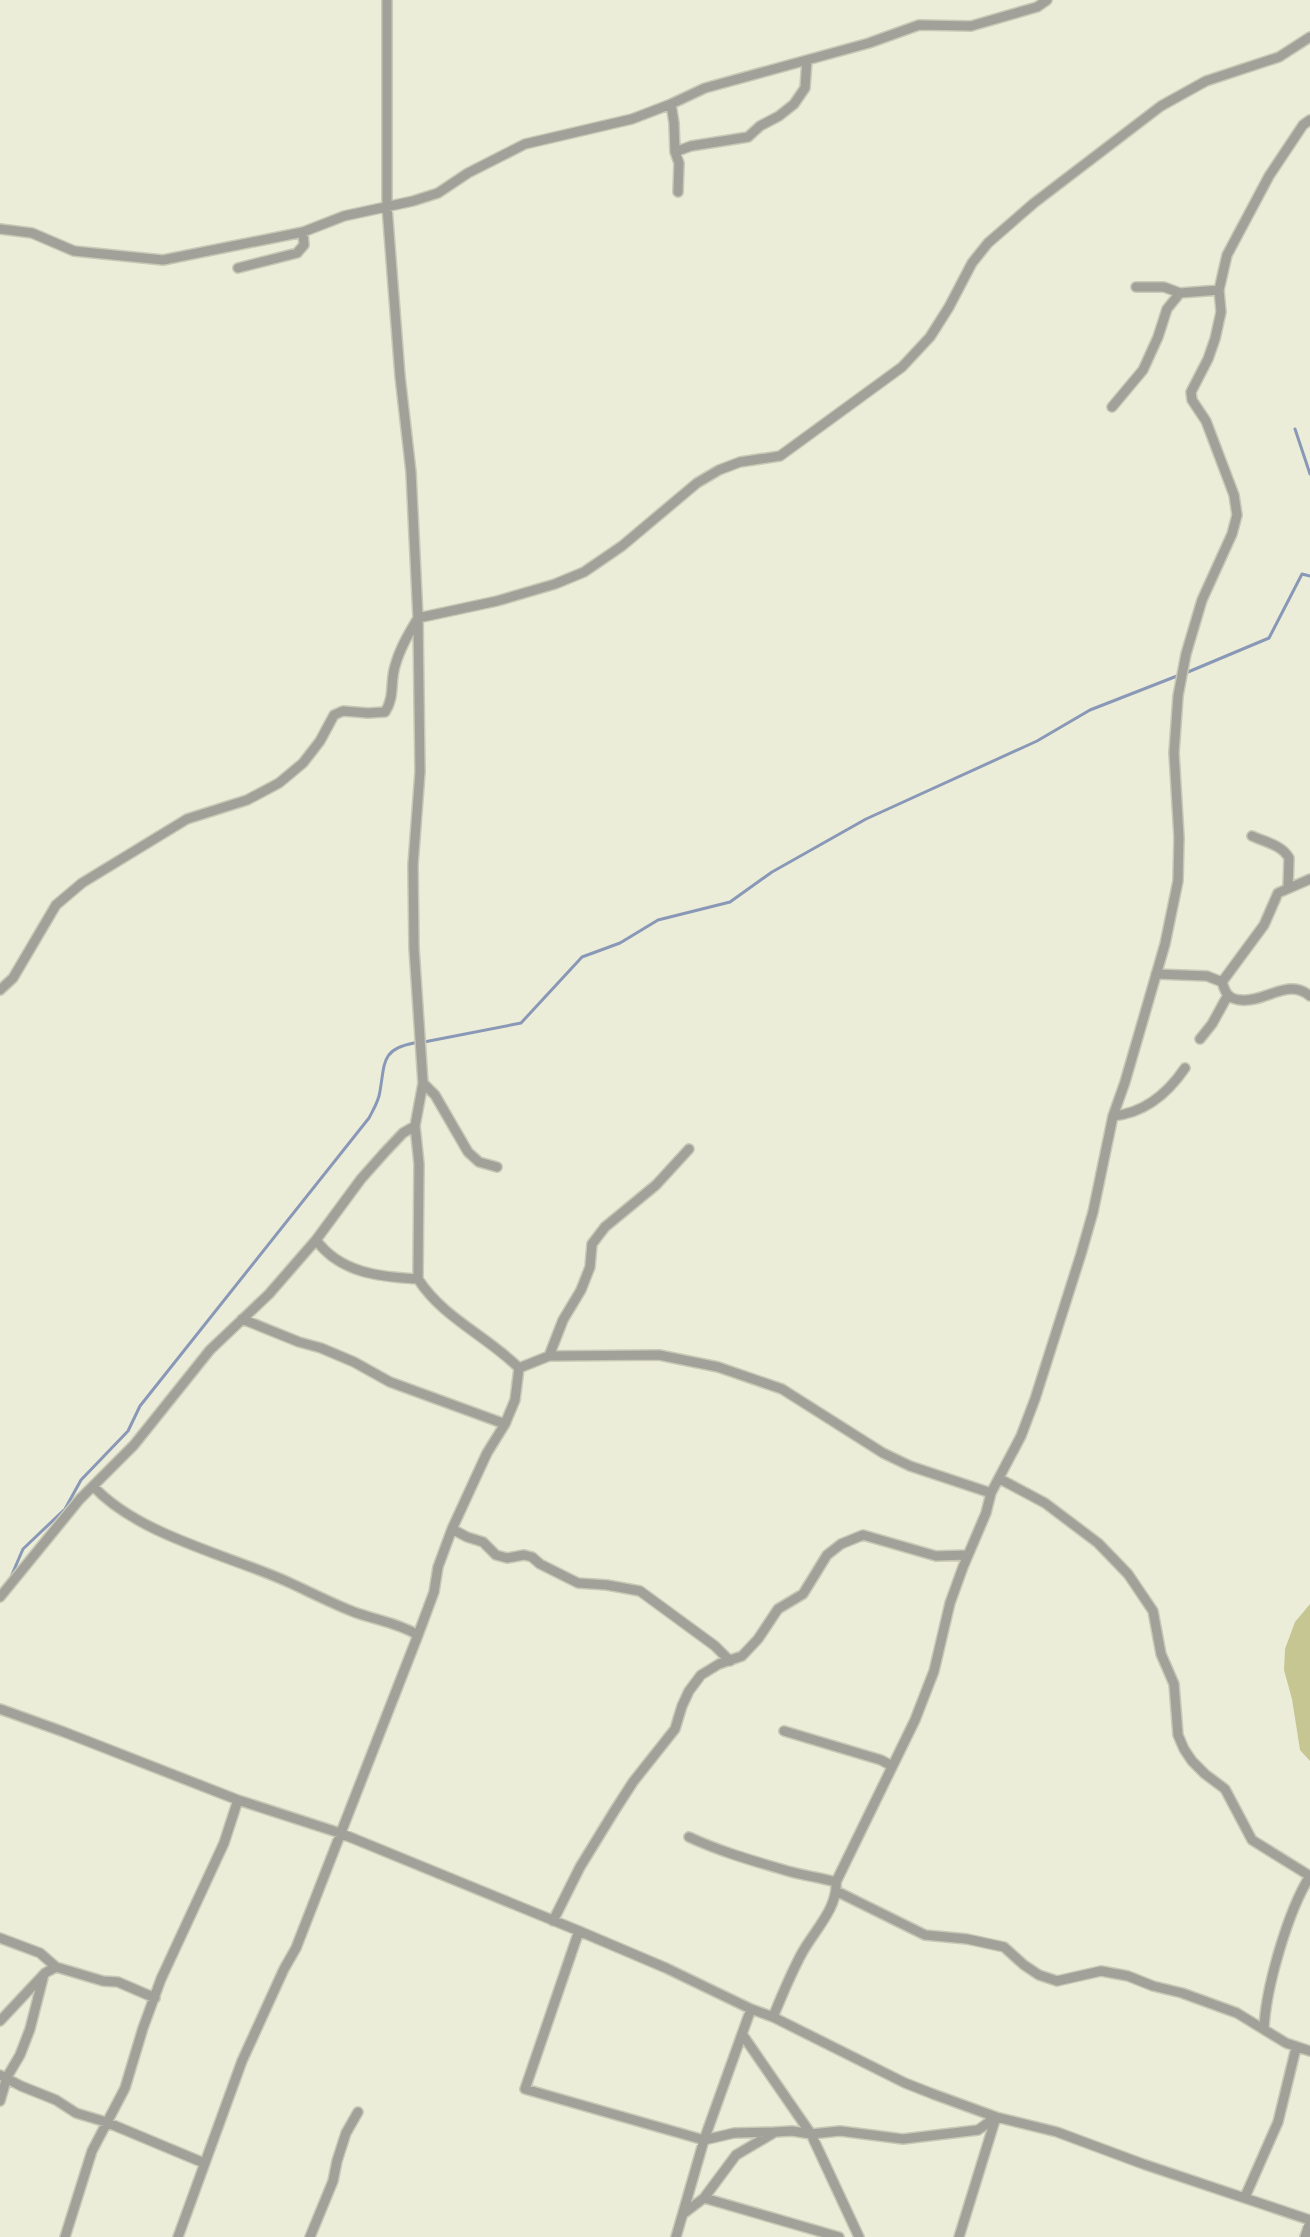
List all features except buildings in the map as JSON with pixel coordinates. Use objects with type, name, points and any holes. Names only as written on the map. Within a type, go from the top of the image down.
[{"type":"street","points":[[387,0],[387,207],[398,354],[411,472],[418,618],[420,772],[413,865],[414,948],[423,1083],[415,1126],[419,1164],[418,1279],[428,1295],[443,1309],[505,1354],[519,1368]]},
{"type":"street","points":[[0,229],[32,233],[74,251],[163,260],[303,232],[344,216],[438,193],[468,173],[525,144],[632,119],[705,88],[839,49],[869,43],[919,25],[971,26],[1037,8],[1047,0]]},
{"type":"street","points":[[0,990],[13,978],[56,905],[82,883],[187,819],[247,800],[279,783],[303,763],[320,741],[334,715],[343,711],[385,712],[391,702],[394,668],[403,644],[418,618],[497,601],[555,584],[584,572],[622,546],[697,483],[719,470],[740,462],[780,456],[902,367],[930,337],[972,263],[988,243],[1034,203],[1161,106],[1206,81],[1279,57],[1310,37]]},
{"type":"street","points":[[675,152],[691,146],[748,137],[760,126],[779,116],[794,104],[805,88],[807,60]]},
{"type":"street","points":[[671,104],[675,152],[679,163],[678,192]]},
{"type":"street","points":[[773,2017],[803,1952],[825,1916],[836,1887],[915,1720],[934,1671],[950,1603],[986,1513],[991,1493],[1021,1436],[1035,1399],[1093,1212],[1113,1116],[1156,974],[1178,881],[1179,837],[1174,753],[1180,686],[1186,654],[1202,600],[1232,534],[1237,515],[1234,495],[1206,421],[1192,400],[1191,392],[1208,359],[1215,339],[1221,312],[1220,290],[1227,255],[1246,216],[1303,125],[1310,120]]},
{"type":"street","points":[[238,268],[297,253],[304,245],[303,232]]},
{"type":"street","points":[[1136,287],[1164,287],[1180,293],[1220,290]]},
{"type":"street","points":[[1112,407],[1143,370],[1158,337],[1167,309],[1180,293]]},
{"type":"street","points":[[1252,836],[1282,849],[1287,854],[1289,858],[1288,888]]},
{"type":"street","points":[[1222,981],[1264,925],[1278,893],[1310,879]]},
{"type":"street","points":[[1156,974],[1207,976],[1222,981],[1228,995],[1236,1000],[1252,1002],[1291,987],[1304,991],[1310,996]]},
{"type":"street","points":[[1200,1039],[1212,1024],[1228,995]]},
{"type":"street","points":[[1113,1116],[1129,1115],[1157,1099],[1170,1089],[1185,1068]]},
{"type":"street","points":[[423,1083],[435,1095],[468,1152],[479,1162],[497,1167]]},
{"type":"street","points":[[0,1597],[80,1499],[134,1445],[210,1350],[269,1294],[316,1240],[385,1152],[403,1133],[415,1126]]},
{"type":"street","points":[[549,1356],[563,1320],[581,1290],[590,1267],[592,1244],[605,1227],[656,1185],[689,1149]]},
{"type":"street","points":[[316,1240],[325,1253],[357,1269],[385,1277],[418,1279]]},
{"type":"street","points":[[242,1319],[354,1362],[390,1382],[505,1424]]},
{"type":"street","points":[[519,1368],[549,1356],[659,1355],[718,1367],[782,1389],[884,1453],[910,1466],[991,1493]]},
{"type":"street","points":[[178,2237],[242,2061],[296,1948],[418,1635],[434,1592],[438,1567],[452,1529],[487,1453],[505,1424],[515,1400],[519,1368]]},
{"type":"street","points":[[1000,1479],[1045,1503],[1098,1543],[1128,1574],[1153,1611],[1161,1654],[1174,1684],[1178,1735],[1184,1749],[1205,1774],[1225,1789],[1252,1840],[1310,1876],[1294,1907],[1273,1976],[1264,2028]]},
{"type":"street","points":[[93,1486],[105,1499],[159,1531],[288,1582],[357,1613],[403,1626],[418,1635]]},
{"type":"street","points":[[452,1529],[483,1542],[496,1555],[507,1558],[524,1555],[532,1557],[540,1564],[578,1583],[640,1591],[715,1646],[730,1660]]},
{"type":"street","points":[[553,1921],[580,1867],[609,1819],[633,1782],[675,1729],[689,1691],[701,1675],[719,1664],[742,1656],[758,1639],[778,1609],[803,1594],[827,1554],[841,1544],[863,1535],[936,1556],[968,1555]]},
{"type":"street","points":[[0,1709],[64,1731],[238,1800],[340,1833],[579,1931],[773,2017],[905,2083],[996,2117],[1057,2132],[1310,2221],[1305,2237]]},
{"type":"street","points":[[784,1731],[881,1760],[892,1766]]},
{"type":"street","points":[[65,2237],[92,2151],[125,2088],[161,1979],[224,1843],[238,1800]]},
{"type":"street","points":[[689,1838],[731,1855],[784,1870],[812,1875],[925,1935],[967,1939],[1004,1947],[1039,1975],[1058,1981],[1101,1971],[1128,1976],[1237,2013],[1296,2048],[1310,2051]]},
{"type":"street","points":[[579,1931],[525,2089],[704,2140],[734,2133],[792,2131],[811,2134],[840,2131],[903,2139],[978,2130],[996,2117]]},
{"type":"street","points":[[0,1938],[40,1953],[56,1967],[103,1981],[118,1982],[155,1998]]},
{"type":"street","points":[[0,2022],[45,1973],[56,1967]]},
{"type":"street","points":[[0,2101],[4,2076],[20,2055],[45,1973]]},
{"type":"street","points":[[676,2237],[704,2140],[751,2009]]},
{"type":"street","points":[[742,2034],[811,2134],[859,2237]]},
{"type":"street","points":[[1245,2197],[1278,2122],[1296,2048]]},
{"type":"street","points":[[4,2076],[76,2112],[106,2122],[204,2163]]},
{"type":"street","points":[[310,2237],[333,2181],[346,2133],[358,2112]]},
{"type":"street","points":[[959,2237],[996,2117]]},
{"type":"street","points":[[683,2214],[704,2198],[736,2155],[775,2132]]},
{"type":"street","points":[[704,2198],[839,2237]]},
{"type":"green space","points":[[1310,1604],[1310,1761],[1300,1750],[1292,1699],[1284,1670],[1285,1649],[1295,1622]]},
{"type":"waterway","points":[[1295,429],[1310,474]]},
{"type":"waterway","points":[[1188,672],[1269,638],[1302,574],[1310,576]]},
{"type":"waterway","points":[[424,1042],[521,1023],[582,957],[620,943],[658,920],[730,902],[772,872],[866,819],[1037,741],[1090,710],[1177,676]]},
{"type":"waterway","points":[[10,1579],[23,1549],[65,1509],[81,1480],[128,1431],[140,1406],[369,1118],[376,1105],[384,1065],[390,1053],[414,1043]]}]
